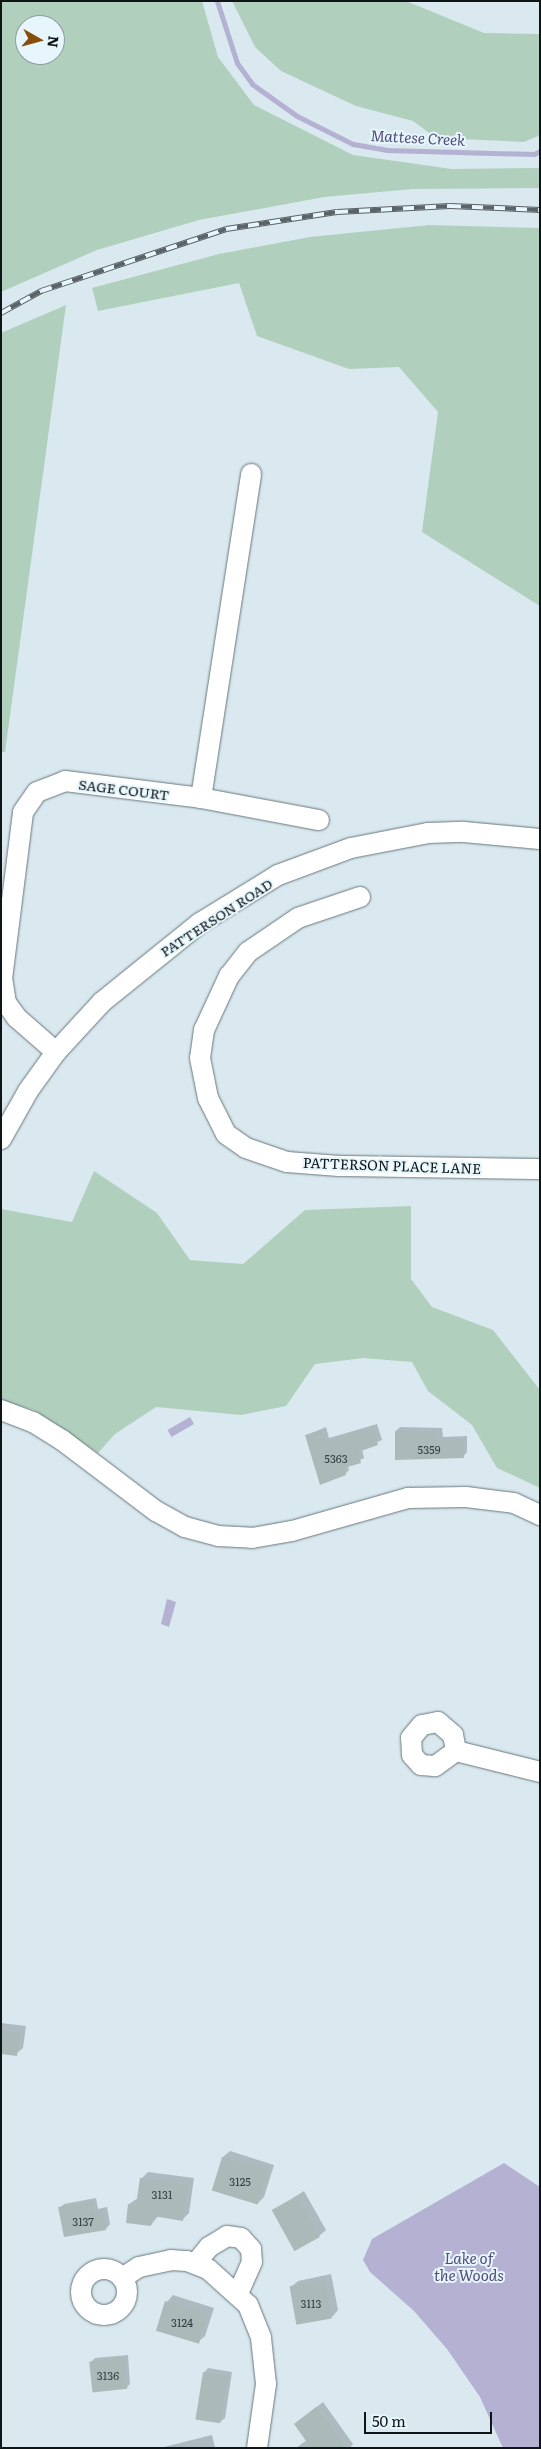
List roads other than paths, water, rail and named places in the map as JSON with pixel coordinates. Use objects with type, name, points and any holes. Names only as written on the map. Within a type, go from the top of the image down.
[{"type":"street","points":[[201,798],[251,474]]},
{"type":"street","name":"SAGE COURT","points":[[56,1052],[17,1018],[6,1003],[2,979],[23,812],[37,792],[65,781],[201,798],[319,820]]},
{"type":"street","name":"PATTERSON ROAD","points":[[1,1139],[28,1091],[56,1052],[102,1002],[156,956],[238,898],[278,875],[351,848],[428,833],[464,832],[540,839]]},
{"type":"street","name":"PATTERSON PLACE LANE","points":[[360,897],[298,918],[248,952],[215,1002],[204,1030],[200,1058],[205,1086],[226,1134],[246,1148],[287,1162],[339,1166],[540,1169]]},
{"type":"street","points":[[1,1410],[33,1422],[62,1440],[156,1511],[185,1526],[218,1536],[252,1538],[292,1531],[408,1498],[466,1496],[514,1503],[540,1515]]},
{"type":"street","points":[[456,1751],[540,1772]]},
{"type":"street","points":[[196,2263],[209,2247],[227,2236],[241,2238],[251,2249],[252,2262],[237,2295]]},
{"type":"street","points":[[122,2278],[139,2267],[171,2260],[196,2263],[248,2305],[261,2338],[266,2384],[257,2448]]},
{"type":"water","points":[[190,1417],[194,1424],[171,1437],[167,1430]]},
{"type":"water","points":[[167,1599],[176,1602],[169,1627],[161,1624]]},
{"type":"water","name":"Lake of the Woods","points":[[504,2163],[540,2187],[540,2448],[503,2448],[480,2397],[447,2349],[414,2311],[370,2272],[363,2260],[372,2239]]},
{"type":"waterway","name":"Mattese Creek","points":[[217,1],[237,63],[252,84],[297,116],[353,144],[387,150],[534,154],[540,151]]},
{"type":"railway","points":[[1,313],[41,291],[226,229],[337,212],[450,206],[540,210]]}]
